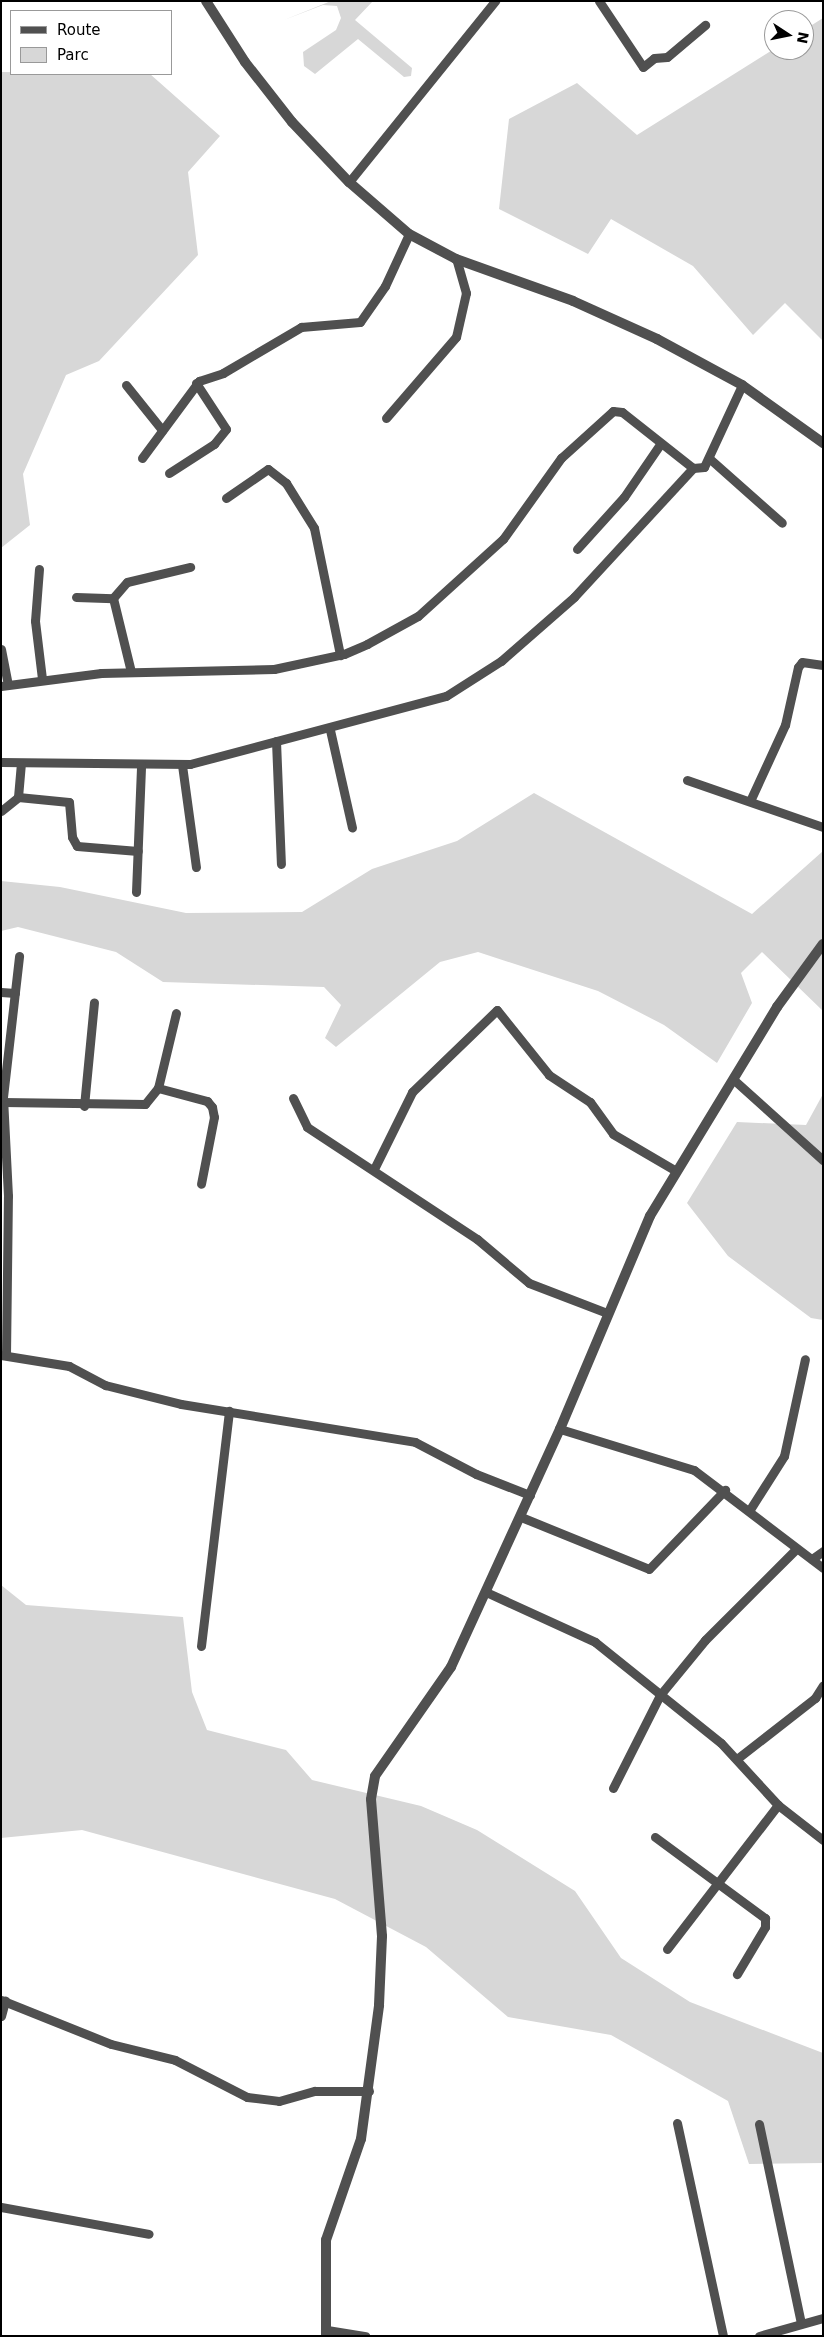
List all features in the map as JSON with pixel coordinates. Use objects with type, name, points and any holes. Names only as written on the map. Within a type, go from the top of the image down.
[{"type":"street","points":[[206,1],[256,77],[349,182],[409,234],[456,260],[609,316],[742,385],[823,443]]},
{"type":"street","points":[[349,182],[495,1]]},
{"type":"street","points":[[599,1],[645,68],[654,58],[667,57],[705,25]]},
{"type":"street","points":[[142,458],[196,383],[300,327],[360,322],[385,286],[409,234]]},
{"type":"street","points":[[386,418],[456,336],[466,293],[456,260]]},
{"type":"street","points":[[169,473],[214,444],[226,429],[196,383]]},
{"type":"street","points":[[126,385],[162,430]]},
{"type":"street","points":[[1,762],[21,764],[182,764],[330,730],[446,696],[501,661],[574,597],[693,468],[704,467],[710,459],[742,385]]},
{"type":"street","points":[[1,649],[5,685],[42,679],[131,672],[274,669],[340,655],[391,632],[429,607],[503,539],[561,458],[606,415],[622,412],[693,468]]},
{"type":"street","points":[[577,549],[624,497],[661,443]]},
{"type":"street","points":[[710,459],[782,523]]},
{"type":"street","points":[[226,498],[268,469],[278,472],[286,483],[314,528],[340,655]]},
{"type":"street","points":[[113,598],[127,582],[190,567]]},
{"type":"street","points":[[39,568],[35,621],[42,679]]},
{"type":"street","points":[[76,597],[113,598]]},
{"type":"street","points":[[113,598],[131,672]]},
{"type":"street","points":[[750,801],[785,725],[798,667],[802,662],[823,664]]},
{"type":"street","points":[[330,730],[352,828]]},
{"type":"street","points":[[276,741],[281,864]]},
{"type":"street","points":[[18,797],[21,764]]},
{"type":"street","points":[[182,764],[196,868]]},
{"type":"street","points":[[136,892],[141,765]]},
{"type":"street","points":[[688,780],[823,827]]},
{"type":"street","points":[[1,811],[18,797],[69,802],[72,837],[77,846],[138,851]]},
{"type":"street","points":[[366,2336],[326,2333],[326,2240],[353,2166],[369,2091],[382,1955],[372,1787],[451,1667],[560,1429],[607,1313],[650,1216],[676,1171],[734,1080],[821,950]]},
{"type":"street","points":[[19,956],[3,1102],[8,1196],[4,1355],[69,1366],[99,1383],[181,1404],[415,1442],[476,1474],[530,1496]]},
{"type":"street","points":[[1,992],[15,993]]},
{"type":"street","points":[[84,1106],[94,1002]]},
{"type":"street","points":[[374,1169],[412,1092],[496,1010],[549,1075],[590,1102],[613,1134],[676,1171]]},
{"type":"street","points":[[3,1102],[134,1108],[145,1104],[158,1088],[176,1013]]},
{"type":"street","points":[[734,1080],[823,1160]]},
{"type":"street","points":[[158,1088],[207,1102],[212,1107],[214,1117],[201,1184]]},
{"type":"street","points":[[293,1098],[307,1127],[374,1169],[477,1239],[529,1283],[607,1313]]},
{"type":"street","points":[[749,1511],[784,1456],[805,1359]]},
{"type":"street","points":[[202,1646],[229,1411]]},
{"type":"street","points":[[560,1429],[694,1470],[725,1490],[795,1550],[812,1559],[823,1568]]},
{"type":"street","points":[[521,1517],[648,1569],[725,1490]]},
{"type":"street","points":[[613,1788],[660,1695],[705,1640],[795,1550]]},
{"type":"street","points":[[812,1559],[823,1551]]},
{"type":"street","points":[[486,1592],[595,1642],[738,1758],[778,1806],[823,1840]]},
{"type":"street","points":[[738,1758],[815,1698],[823,1685]]},
{"type":"street","points":[[667,1949],[778,1806]]},
{"type":"street","points":[[655,1837],[765,1918],[765,1928],[737,1974]]},
{"type":"street","points":[[1,2016],[3,2000],[111,2044],[175,2060],[255,2099],[279,2101],[324,2090],[369,2091]]},
{"type":"street","points":[[678,2123],[723,2336]]},
{"type":"street","points":[[759,2124],[801,2324]]},
{"type":"street","points":[[1,2207],[149,2234]]},
{"type":"street","points":[[759,2336],[823,2318]]},
{"type":"green space","points":[[331,1],[373,1],[355,20],[412,68],[411,76],[404,77],[358,39],[315,74],[304,66],[303,52],[336,30],[341,18],[337,6],[323,5],[284,20]]},
{"type":"green space","points":[[823,18],[823,341],[785,303],[753,335],[693,266],[611,219],[588,254],[499,209],[509,119],[577,83],[637,135],[764,55],[764,60],[814,60],[814,24]]},
{"type":"green space","points":[[1,72],[10,72],[10,75],[151,75],[220,136],[188,172],[198,255],[99,361],[66,375],[23,474],[30,525],[1,548]]},
{"type":"green space","points":[[534,793],[752,914],[823,851],[823,1011],[762,952],[741,973],[752,1003],[717,1063],[664,1025],[598,991],[478,952],[440,962],[336,1047],[325,1038],[341,1005],[324,987],[163,982],[116,952],[18,927],[1,931],[1,881],[60,887],[186,913],[302,912],[372,869],[457,841]]},
{"type":"green space","points":[[823,1094],[823,1320],[811,1318],[728,1256],[687,1203],[737,1122],[806,1125]]},
{"type":"green space","points":[[1,1585],[26,1605],[183,1617],[192,1692],[207,1730],[286,1750],[312,1780],[421,1806],[477,1830],[575,1891],[621,1958],[690,2002],[823,2053],[823,2163],[749,2164],[728,2101],[611,2035],[508,2017],[426,1947],[335,1899],[82,1830],[1,1838]]}]
